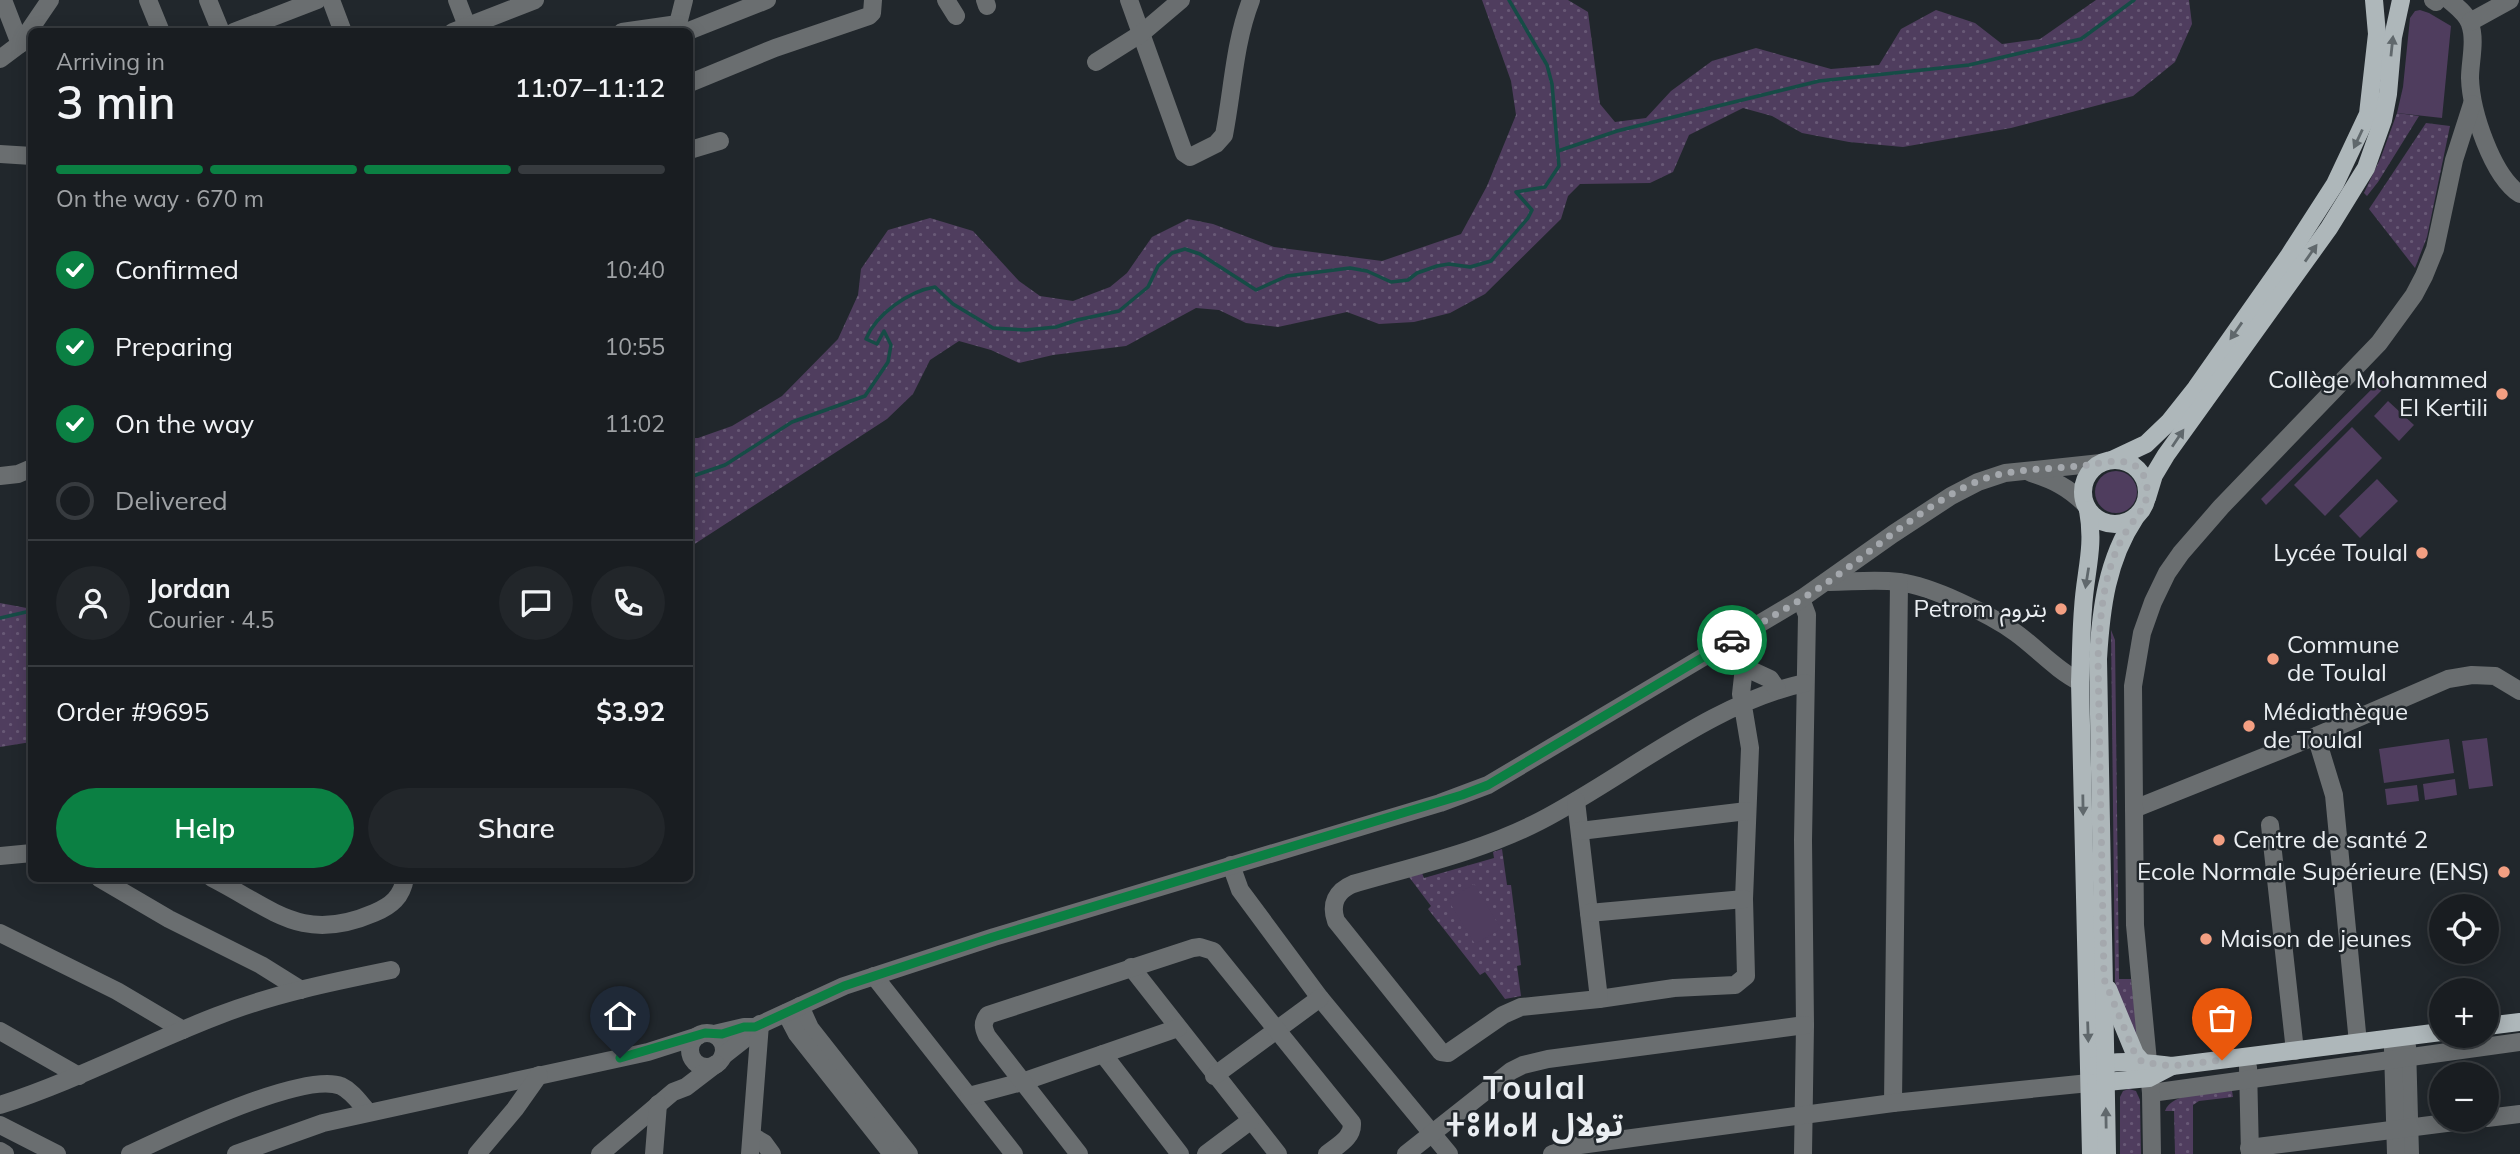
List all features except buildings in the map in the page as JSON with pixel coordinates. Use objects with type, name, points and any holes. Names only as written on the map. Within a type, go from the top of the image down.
[{"type":"main road","points":[[2107,1154],[2097,1074],[2080,682],[2083,607],[2092,532],[2083,485],[2087,476],[2106,461],[2146,444],[2169,422],[2288,257],[2335,184],[2368,114],[2377,34],[2374,0]]},
{"type":"main road","points":[[2091,1154],[2104,979],[2098,659],[2105,591],[2123,536],[2141,512],[2154,475],[2173,444],[2344,207],[2366,168],[2383,120],[2393,37],[2401,0],[2390,3],[2380,0]]},
{"type":"main road","points":[[2106,461],[2131,464],[2139,470],[2144,478],[2147,498]]},
{"type":"main road","points":[[2086,507],[2105,523],[2115,525],[2135,517]]},
{"type":"main road","points":[[2104,979],[2135,1054],[2148,1074]]},
{"type":"main road","points":[[2499,1025],[2520,1022]]},
{"type":"main road","points":[[2097,1074],[2148,1074],[2172,1066],[2429,1033]]},
{"type":"street","points":[[31,28],[50,0]]},
{"type":"street","points":[[148,0],[159,28]]},
{"type":"street","points":[[208,0],[219,28]]},
{"type":"street","points":[[244,28],[317,0]]},
{"type":"street","points":[[331,0],[342,28]]},
{"type":"street","points":[[457,0],[460,28]]},
{"type":"street","points":[[463,28],[535,0]]},
{"type":"street","points":[[680,28],[684,0]]},
{"type":"street","points":[[683,28],[767,0]]},
{"type":"street","points":[[693,82],[775,48],[869,16],[872,13],[873,0]]},
{"type":"street","points":[[946,0],[956,16]]},
{"type":"street","points":[[1129,0],[1184,153],[1190,157],[1216,144],[1224,135],[1235,56],[1241,26],[1251,0]]},
{"type":"street","points":[[1096,62],[1142,33],[1181,0]]},
{"type":"street","points":[[2467,18],[2510,0]]},
{"type":"street","points":[[2439,1],[2467,18],[2472,32],[2472,104],[2496,166],[2504,179],[2520,194]]},
{"type":"street","points":[[3,5],[20,44]]},
{"type":"street","points":[[0,60],[20,44],[28,32]]},
{"type":"street","points":[[2152,1154],[2135,925],[2133,686],[2142,633],[2167,573],[2202,528],[2379,343],[2414,295],[2435,249],[2454,160],[2472,104]]},
{"type":"street","points":[[693,149],[720,142]]},
{"type":"street","points":[[0,154],[28,156]]},
{"type":"street","points":[[236,1154],[323,1123],[648,1052],[706,1035],[757,1026],[844,986],[993,937],[1440,803],[1488,785],[1801,599],[1829,582],[1893,534],[1951,496],[1978,482],[2005,473],[2106,461]]},
{"type":"street","points":[[2024,471],[2070,489],[2086,507]]},
{"type":"street","points":[[1829,582],[1899,582],[1959,602],[2015,632],[2065,674],[2080,682]]},
{"type":"street","points":[[1893,1103],[1899,582]]},
{"type":"street","points":[[1801,599],[1807,615],[1803,840],[1803,1154]]},
{"type":"street","points":[[1731,640],[1744,667],[1741,694],[1742,705],[1750,748],[1744,899],[1746,976],[1735,985],[1674,988],[1526,1006],[1512,1010],[1448,1053],[1444,1053],[1339,924],[1334,913],[1336,897],[1349,886],[1504,838],[1576,802],[1645,758],[1742,705],[1777,689],[1805,683]]},
{"type":"street","points":[[1744,667],[1770,679],[1777,689]]},
{"type":"street","points":[[2134,809],[2316,736],[2448,679],[2472,675],[2495,676],[2520,691]]},
{"type":"street","points":[[2316,736],[2334,795],[2358,1042]]},
{"type":"street","points":[[1576,802],[1599,999]]},
{"type":"street","points":[[1580,831],[1747,811]]},
{"type":"street","points":[[2270,825],[2295,1051]]},
{"type":"street","points":[[0,856],[28,853]]},
{"type":"street","points":[[1231,864],[1240,890],[1320,998],[1449,1154]]},
{"type":"street","points":[[106,882],[169,919],[261,965],[301,990]]},
{"type":"street","points":[[219,882],[287,919],[309,926],[326,926],[364,918],[388,907],[402,890],[404,882]]},
{"type":"street","points":[[1590,913],[1744,899]]},
{"type":"street","points":[[0,933],[117,991],[183,1030]]},
{"type":"street","points":[[1079,1154],[987,1036],[983,1021],[988,1014],[1200,947],[1213,951],[1352,1123],[1349,1136],[1328,1154]]},
{"type":"street","points":[[1131,967],[1214,1076],[1278,1154]]},
{"type":"street","points":[[0,1105],[79,1076],[220,1015],[301,990],[391,970]]},
{"type":"street","points":[[874,976],[1014,1154]]},
{"type":"street","points":[[1214,1076],[1320,998]]},
{"type":"street","points":[[793,1010],[797,1034],[892,1154]]},
{"type":"street","points":[[793,1010],[909,1154]]},
{"type":"street","points":[[1406,1154],[1523,1065],[1548,1059],[1805,1025]]},
{"type":"street","points":[[673,1092],[686,1087],[751,1034],[757,1026]]},
{"type":"street","points":[[750,1154],[757,1026]]},
{"type":"street","points":[[969,1096],[1022,1082],[1178,1028]]},
{"type":"street","points":[[0,1031],[79,1076]]},
{"type":"street","points":[[600,1154],[673,1092],[691,1067],[691,1044],[706,1035]]},
{"type":"street","points":[[706,1035],[721,1041],[719,1060]]},
{"type":"street","points":[[2396,1154],[2402,1128],[2399,1037]]},
{"type":"street","points":[[2148,1074],[2248,1078],[2520,1042]]},
{"type":"street","points":[[648,1052],[693,1058],[706,1067],[719,1060]]},
{"type":"street","points":[[1103,1054],[1180,1154]]},
{"type":"street","points":[[2248,1057],[2249,1151],[2429,1125]]},
{"type":"street","points":[[1552,1154],[1580,1144],[2097,1074]]},
{"type":"street","points":[[477,1154],[515,1109],[539,1075]]},
{"type":"street","points":[[130,1154],[229,1111],[318,1084],[340,1086],[349,1091],[368,1112]]},
{"type":"street","points":[[654,1154],[658,1104]]},
{"type":"street","points":[[2499,1117],[2520,1114]]},
{"type":"street","points":[[1206,1154],[1250,1121]]},
{"type":"street","points":[[0,1125],[57,1154]]},
{"type":"street","points":[[2402,1128],[2410,1154]]},
{"type":"street","points":[[752,1136],[764,1143],[772,1154]]},
{"type":"street","points":[[0,1152],[5,1154]]},
{"type":"shaded area","points":[[1482,0],[1568,0],[1588,12],[1600,104],[1615,122],[1646,118],[1671,91],[1712,61],[1756,48],[1831,69],[1879,65],[1901,29],[1936,10],[1975,23],[2002,44],[2040,39],[2096,0],[2189,0],[2192,24],[2175,62],[2133,96],[2011,128],[1903,147],[1849,142],[1802,133],[1772,116],[1743,108],[1689,135],[1673,172],[1650,183],[1580,184],[1568,196],[1561,219],[1485,294],[1450,313],[1414,322],[1379,324],[1347,312],[1278,327],[1246,323],[1219,310],[1196,308],[1126,346],[1053,355],[1019,363],[991,350],[959,341],[930,360],[913,394],[887,419],[693,545],[693,438],[732,426],[782,396],[838,339],[858,295],[861,269],[888,230],[930,218],[973,231],[1019,281],[1040,296],[1073,301],[1110,287],[1127,273],[1152,237],[1188,219],[1213,224],[1274,247],[1382,261],[1461,234],[1487,186],[1516,115],[1511,81]]},
{"type":"shaded area","points":[[2420,10],[2451,26],[2442,118],[2397,113],[2403,87],[2410,18],[2415,11]]},
{"type":"shaded area","points":[[2397,113],[2419,116],[2367,196],[2364,193]]},
{"type":"shaded area","points":[[2426,123],[2450,126],[2427,237],[2415,268],[2369,209]]},
{"type":"shaded area","points":[[2382,379],[2387,385],[2266,505],[2261,499]]},
{"type":"shaded area","points":[[2388,401],[2414,425],[2399,441],[2374,416]]},
{"type":"shaded area","points":[[2352,427],[2382,458],[2325,516],[2294,485]]},
{"type":"shaded area","points":[[2116,471],[2131,477],[2137,492],[2131,507],[2116,513],[2101,507],[2095,492],[2101,477]]},
{"type":"shaded area","points":[[2377,479],[2398,501],[2360,538],[2339,516]]},
{"type":"shaded area","points":[[0,603],[28,608],[28,742],[0,747]]},
{"type":"shaded area","points":[[2111,630],[2115,640],[2119,979],[2131,979],[2140,1049],[2117,995],[2115,981]]},
{"type":"shaded area","points":[[2487,738],[2493,786],[2469,789],[2462,741]]},
{"type":"shaded area","points":[[2449,739],[2454,773],[2384,783],[2379,749]]},
{"type":"shaded area","points":[[2455,779],[2457,795],[2425,800],[2423,784]]},
{"type":"shaded area","points":[[2417,785],[2419,801],[2387,805],[2385,789]]},
{"type":"shaded area","points":[[1502,849],[1507,885],[1511,885],[1521,965],[1517,966],[1521,996],[1505,999],[1485,972],[1480,975],[1428,909],[1431,906],[1409,877],[1422,873],[1424,878],[1494,858],[1493,852]]},
{"type":"shaded area","points":[[1474,884],[1501,929],[1475,944],[1448,900]]},
{"type":"shaded area","points":[[2123,1091],[2136,1091],[2140,1100],[2141,1154],[2120,1154],[2120,1097]]},
{"type":"shaded area","points":[[2232,1091],[2233,1097],[2199,1101],[2193,1105],[2193,1154],[2175,1154],[2174,1111],[2165,1111],[2169,1104],[2194,1094]]},
{"type":"waterway","points":[[693,476],[725,465],[792,422],[865,396],[888,362],[891,345],[884,331],[877,344],[866,339],[871,330],[894,305],[925,289],[935,287],[953,304],[993,328],[1026,330],[1056,327],[1119,311],[1148,287],[1158,266],[1172,253],[1185,249],[1200,254],[1256,290],[1287,276],[1350,268],[1367,271],[1391,282],[1408,280],[1417,273],[1437,266],[1449,264],[1470,267],[1491,261],[1532,210],[1516,192],[1545,187],[1559,166],[1552,84],[1547,65],[1509,0]]},
{"type":"waterway","points":[[1558,151],[1617,131],[1819,81],[1969,65],[2081,39],[2134,0]]},
{"type":"waterway","points":[[0,618],[28,613]]},
{"type":"way so far","points":[[1732,640],[1829,582],[1893,534],[1951,496],[1978,482],[2005,473],[2081,466],[2112,460],[2121,460],[2139,470],[2147,488],[2147,498],[2141,512],[2123,536],[2114,559],[2100,620],[2098,659],[2104,979],[2135,1054],[2142,1062],[2172,1066],[2222,1060]]},
{"type":"place","name":"Collège Mohammed El Kertili","points":[[2502,394]]},
{"type":"place","name":"Lycée Toulal","points":[[2422,553]]},
{"type":"place","name":"Petrom بتروم","points":[[2061,609]]},
{"type":"place","name":"Commune de Toulal","points":[[2273,659]]},
{"type":"place","name":"Médiathèque de Toulal","points":[[2249,726]]},
{"type":"place","name":"Centre de santé 2","points":[[2219,840]]},
{"type":"place","name":"Ecole Normale Supérieure (ENS)","points":[[2504,872]]},
{"type":"place","name":"Maison de jeunes","points":[[2206,939]]},
{"type":"district","name":"Toulal ⵜⵓⵍⴰⵍ تولال","points":[[1535,1106]]},
{"type":"route","points":[[620,1058],[648,1052],[705,1033],[722,1034],[744,1027],[755,1027],[844,986],[993,937],[1462,795],[1488,785],[1732,640]]}]
